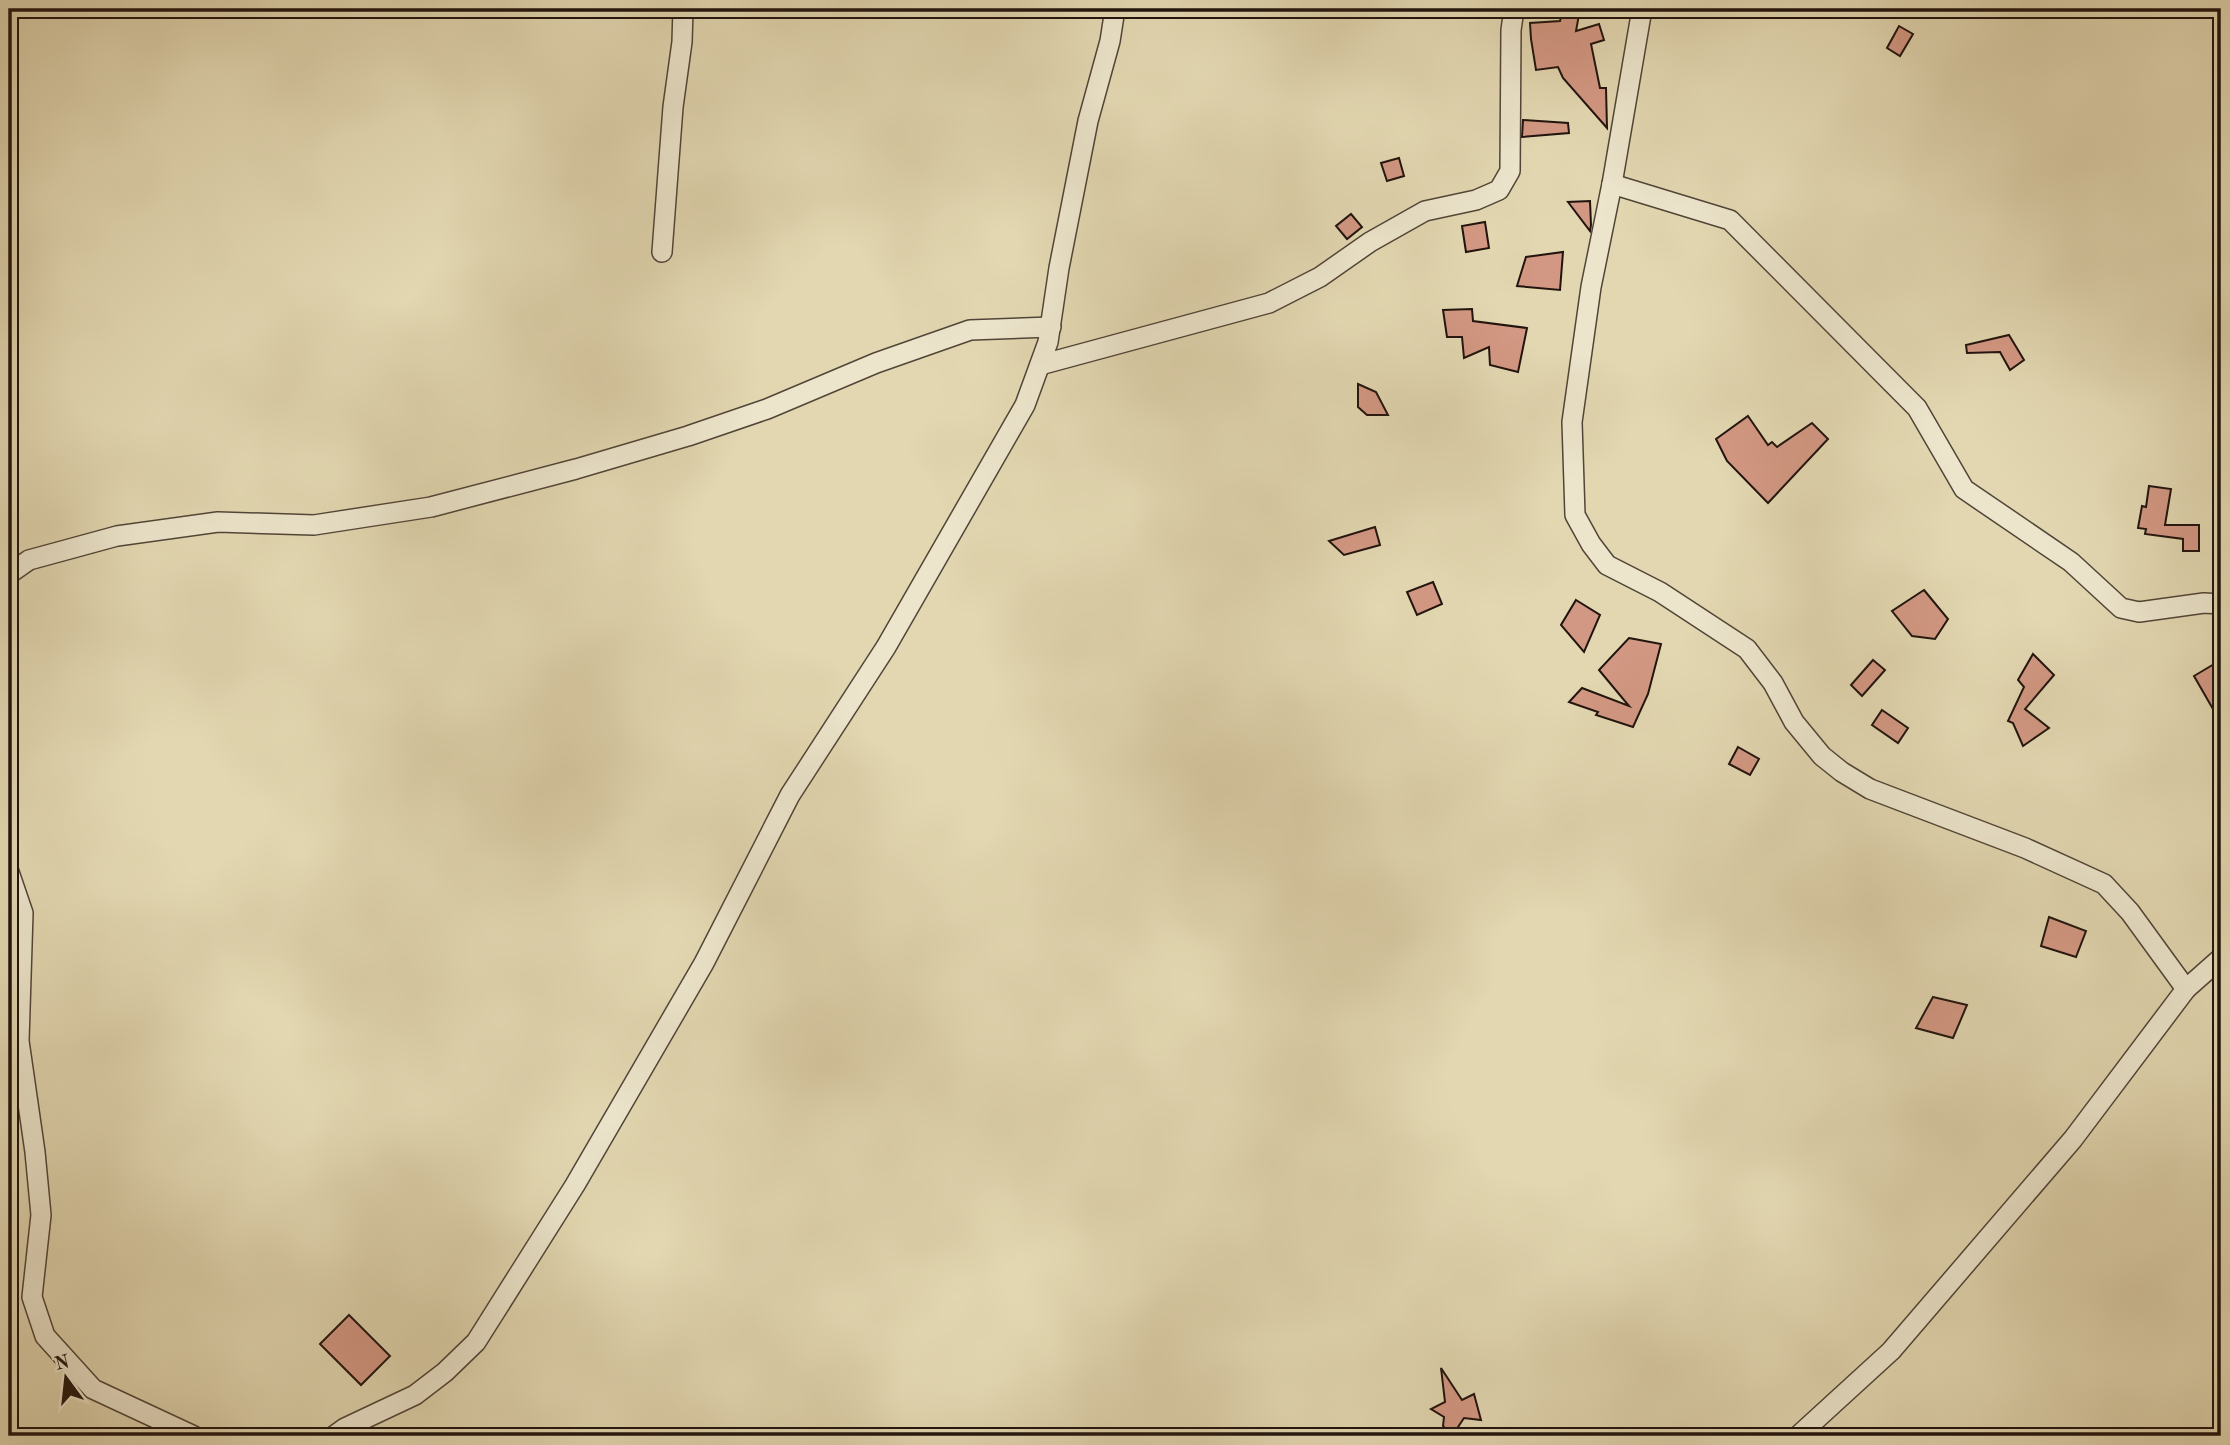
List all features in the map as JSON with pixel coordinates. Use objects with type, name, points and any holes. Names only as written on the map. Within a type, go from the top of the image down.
[{"type":"street","points":[[662,252],[683,9]]},
{"type":"street","points":[[334,1436],[345,1428],[415,1395],[445,1372],[476,1342],[575,1185],[704,963],[790,795],[886,647],[1025,405],[1048,342],[1059,268],[1088,121],[1110,41],[1115,9]]},
{"type":"street","points":[[1040,365],[1269,303],[1320,277],[1370,242],[1425,211],[1476,200],[1499,190],[1510,171],[1511,30],[1514,9]]},
{"type":"street","points":[[1642,9],[1591,287],[1572,422],[1575,514],[1591,544],[1607,565],[1660,592],[1746,649],[1773,683],[1794,722],[1822,756],[1842,772],[1870,789],[2025,848],[2104,884],[2130,912],[2186,989]]},
{"type":"street","points":[[1612,184],[1730,220],[1917,408],[1964,489],[2071,562],[2121,608],[2138,612],[2204,603],[2221,604]]},
{"type":"street","points":[[9,574],[29,560],[117,536],[218,522],[314,525],[430,507],[576,469],[688,436],[767,409],[876,363],[970,330],[1051,327]]},
{"type":"street","points":[[9,872],[23,913],[19,1041],[36,1152],[41,1215],[32,1297],[44,1336],[93,1389],[194,1436]]},
{"type":"street","points":[[1798,1436],[1891,1351],[2073,1139],[2186,989],[2221,958]]},
{"type":"building","points":[[1563,9],[1580,9],[1576,31],[1599,24],[1604,40],[1591,44],[1600,88],[1606,88],[1607,128],[1563,78],[1558,67],[1536,70],[1530,23],[1560,21]]},
{"type":"building","points":[[1899,26],[1913,34],[1900,56],[1887,48]]},
{"type":"building","points":[[1523,120],[1568,123],[1569,133],[1522,137]]},
{"type":"building","points":[[1399,158],[1404,176],[1387,181],[1381,163]]},
{"type":"building","points":[[1590,201],[1591,225],[1590,231],[1568,202]]},
{"type":"building","points":[[1351,214],[1362,227],[1347,239],[1336,226]]},
{"type":"building","points":[[1485,222],[1489,248],[1466,252],[1462,226]]},
{"type":"building","points":[[1563,252],[1560,290],[1517,286],[1526,257]]},
{"type":"building","points":[[1472,309],[1473,321],[1527,328],[1518,372],[1490,365],[1489,347],[1464,358],[1462,337],[1447,337],[1443,310]]},
{"type":"building","points":[[2009,335],[2024,360],[2010,370],[2000,352],[1967,353],[1966,345]]},
{"type":"building","points":[[1358,384],[1376,392],[1388,415],[1367,415],[1358,407]]},
{"type":"building","points":[[1748,416],[1768,445],[1772,442],[1777,447],[1812,423],[1828,439],[1768,503],[1727,461],[1716,439]]},
{"type":"building","points":[[2149,486],[2171,489],[2165,525],[2199,525],[2199,551],[2183,551],[2183,539],[2145,534],[2146,529],[2138,528],[2142,506],[2146,507]]},
{"type":"building","points":[[1375,527],[1380,545],[1344,555],[1329,541]]},
{"type":"building","points":[[1433,582],[1442,604],[1417,615],[1407,592]]},
{"type":"building","points":[[1924,590],[1948,619],[1935,639],[1912,636],[1892,611]]},
{"type":"building","points":[[1576,600],[1600,615],[1584,652],[1561,625]]},
{"type":"building","points":[[1629,638],[1661,644],[1648,694],[1633,727],[1596,715],[1598,712],[1569,702],[1582,688],[1629,706],[1599,670]]},
{"type":"building","points":[[2033,654],[2054,675],[2025,709],[2049,728],[2023,746],[2013,723],[2008,721],[2024,687],[2018,680]]},
{"type":"building","points":[[1873,660],[1885,670],[1862,696],[1851,685]]},
{"type":"building","points":[[2221,660],[2221,723],[2194,676]]},
{"type":"building","points":[[1882,710],[1908,728],[1898,743],[1872,725]]},
{"type":"building","points":[[1738,747],[1759,759],[1750,775],[1729,764]]},
{"type":"building","points":[[2049,917],[2086,931],[2076,957],[2041,946]]},
{"type":"building","points":[[1933,997],[1967,1005],[1953,1038],[1916,1028]]},
{"type":"building","points":[[349,1315],[390,1356],[361,1385],[320,1344]]},
{"type":"building","points":[[1441,1368],[1462,1400],[1474,1394],[1481,1420],[1464,1418],[1452,1436],[1443,1426],[1444,1417],[1431,1409],[1445,1402]]}]
